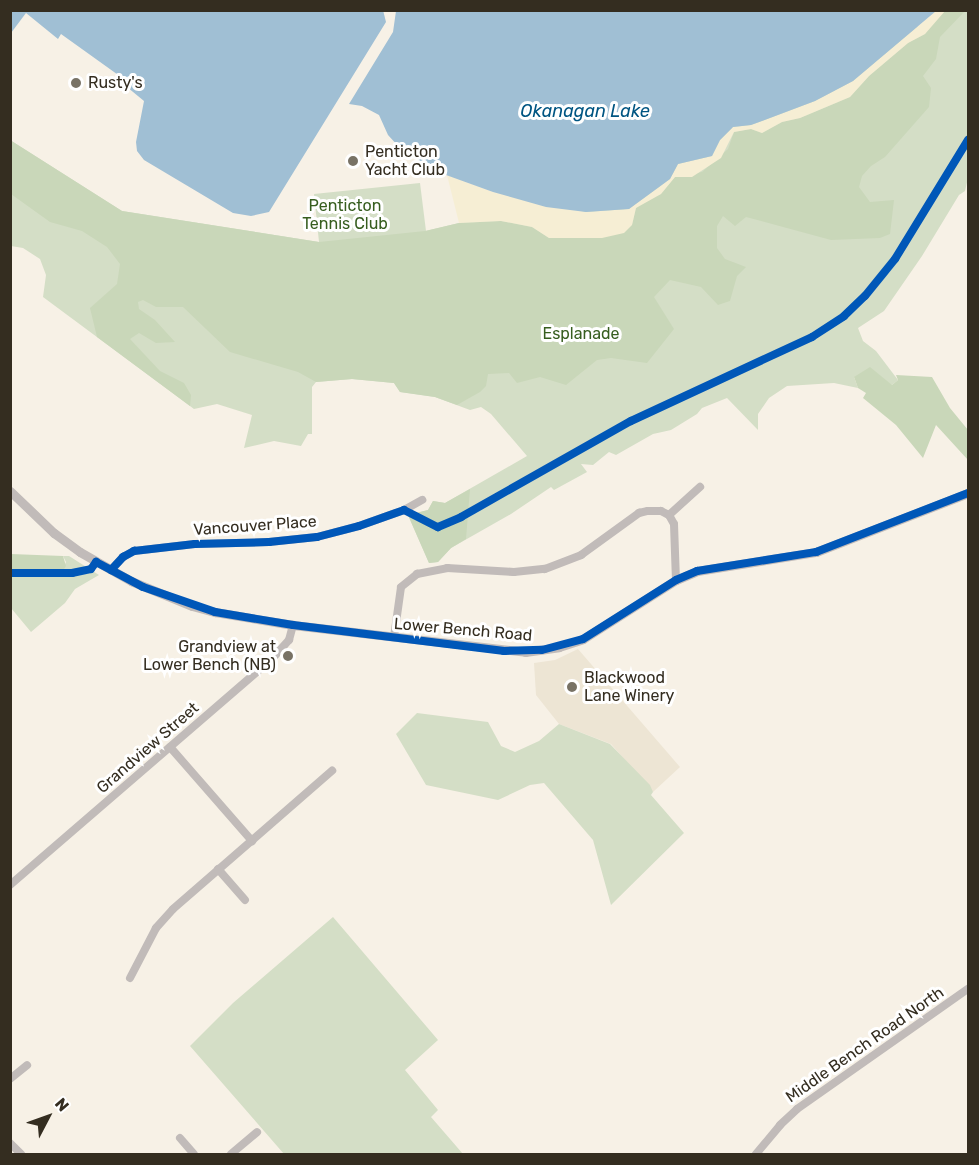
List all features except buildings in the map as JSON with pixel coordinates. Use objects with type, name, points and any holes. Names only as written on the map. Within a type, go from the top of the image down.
[{"type":"street","points":[[669,515],[700,487]]},
{"type":"street","name":"Lower Bench Road","points":[[10,491],[65,542],[143,587],[192,606],[242,618],[525,652],[559,647],[583,639],[676,580],[707,568],[826,549],[969,493]]},
{"type":"street","name":"Vancouver Place","points":[[111,570],[123,556],[134,551],[195,544],[269,542],[317,537],[359,526],[404,510],[422,500]]},
{"type":"street","points":[[394,637],[401,587],[417,574],[447,568],[514,572],[545,570],[581,555],[639,513],[661,511],[669,515],[674,524],[676,580]]},
{"type":"street","name":"Grandview Street","points":[[10,885],[271,660],[289,640],[294,625]]},
{"type":"street","points":[[170,747],[252,841]]},
{"type":"street","points":[[130,978],[147,942],[164,918],[332,771]]},
{"type":"street","points":[[218,869],[245,900]]},
{"type":"street","name":"Middle Bench Road North","points":[[756,1155],[780,1125],[797,1109],[969,989]]},
{"type":"street","points":[[10,1079],[27,1065]]},
{"type":"street","points":[[231,1155],[257,1132]]},
{"type":"street","points":[[180,1138],[194,1155]]},
{"type":"street","points":[[10,1143],[21,1155]]},
{"type":"shaded area","points":[[578,649],[680,767],[653,792],[611,744],[559,724],[536,695],[534,663],[555,660]]},
{"type":"green space","name":"Esplanade","points":[[936,11],[968,11],[968,178],[965,191],[959,195],[922,256],[884,311],[858,328],[863,341],[876,351],[898,380],[892,385],[854,377],[858,388],[834,383],[787,386],[769,398],[758,414],[758,430],[727,398],[702,408],[697,414],[671,430],[653,434],[616,455],[609,452],[593,465],[581,464],[587,472],[554,490],[551,487],[511,514],[451,548],[438,562],[429,563],[408,515],[428,510],[433,501],[445,503],[527,456],[491,414],[481,407],[470,410],[435,397],[400,392],[394,383],[352,379],[316,382],[312,387],[312,434],[308,434],[301,446],[274,441],[244,448],[252,415],[217,404],[194,409],[43,297],[46,275],[40,259],[23,248],[11,246],[10,140],[122,211],[319,242],[314,194],[420,183],[426,231],[459,223],[923,24]]},
{"type":"green space","points":[[945,11],[965,11],[940,37],[936,59],[923,76],[931,88],[929,107],[885,157],[871,166],[862,176],[859,187],[870,202],[894,200],[890,234],[880,238],[831,240],[746,217],[735,226],[723,216],[717,226],[717,248],[725,259],[746,267],[737,276],[730,301],[718,305],[701,287],[670,280],[654,297],[674,329],[647,363],[611,358],[597,360],[566,385],[540,377],[517,383],[509,373],[488,374],[486,386],[480,392],[457,405],[435,397],[400,392],[394,383],[352,379],[316,382],[298,372],[230,352],[183,307],[156,307],[143,300],[138,302],[139,309],[155,320],[175,342],[156,343],[139,333],[130,339],[160,371],[184,383],[191,395],[190,406],[97,337],[90,308],[117,284],[120,264],[107,247],[82,231],[50,222],[11,194],[10,140],[122,211],[319,242],[425,231],[459,223],[501,221],[532,227],[549,238],[632,225],[636,208],[641,203],[661,194],[675,177],[702,172],[728,149],[734,132],[751,129],[762,133],[782,122],[800,118],[850,97],[869,76],[908,43],[925,34],[937,17]]},
{"type":"green space","points":[[870,367],[892,385],[898,380],[896,375],[932,377],[950,408],[968,430],[968,460],[936,425],[923,458],[896,425],[863,398],[866,393],[858,388],[854,377]]},
{"type":"green space","points":[[470,489],[466,539],[451,548],[438,562],[429,563],[408,515],[428,510],[433,501],[445,503]]},
{"type":"green space","points":[[11,554],[63,556],[66,566],[62,572],[11,572]]},
{"type":"green space","points":[[63,556],[69,556],[99,575],[75,589],[65,603],[31,632],[11,608],[10,572],[62,572],[66,562]]},
{"type":"green space","points":[[417,713],[488,722],[501,746],[515,752],[539,741],[559,724],[610,744],[650,785],[653,792],[651,795],[684,833],[611,905],[593,840],[544,783],[530,785],[498,800],[426,785],[396,734]]},
{"type":"green space","points":[[333,917],[438,1040],[405,1070],[438,1110],[431,1117],[463,1154],[284,1154],[190,1046],[233,1003]]},
{"type":"sand","points":[[936,11],[945,11],[925,34],[908,43],[869,76],[850,97],[800,118],[782,122],[762,133],[751,129],[734,132],[721,158],[692,177],[675,177],[661,194],[636,208],[632,225],[624,233],[602,238],[549,238],[532,227],[501,221],[459,223],[447,175],[493,192],[586,212],[629,209],[670,179],[678,164],[712,156],[720,140],[733,127],[751,125],[815,101],[853,81]]},
{"type":"water","points":[[11,10],[383,10],[386,22],[269,212],[251,216],[233,213],[144,160],[137,151],[136,142],[144,101],[127,87],[121,77],[61,34],[58,39],[26,13],[11,33]]},
{"type":"water","name":"Okanagan Lake","points":[[396,10],[936,11],[853,81],[815,101],[751,125],[733,127],[720,140],[712,156],[678,164],[670,179],[629,209],[586,212],[546,207],[493,192],[435,171],[399,147],[388,135],[379,115],[362,106],[349,104],[393,32]]},
{"type":"cycle path","points":[[111,570],[123,557],[134,551],[195,544],[269,542],[317,537],[359,526],[404,510],[438,527],[461,517],[631,421],[812,337],[844,316],[865,296],[895,259],[968,140]]},
{"type":"cycle path","points":[[10,573],[72,573],[91,569],[96,562],[143,587],[215,612],[293,625],[504,651],[542,650],[583,639],[676,580],[697,571],[816,552],[968,493]]},
{"type":"place","name":"Rusty's","points":[[76,83]]},
{"type":"place","name":"Penticton Yacht Club","points":[[353,161]]},
{"type":"place","name":"Grandview at Lower Bench (NB)","points":[[288,656]]},
{"type":"place","name":"Blackwood Lane Winery","points":[[572,687]]},
{"type":"park label","name":"Penticton Tennis Club","points":[[345,215]]}]
